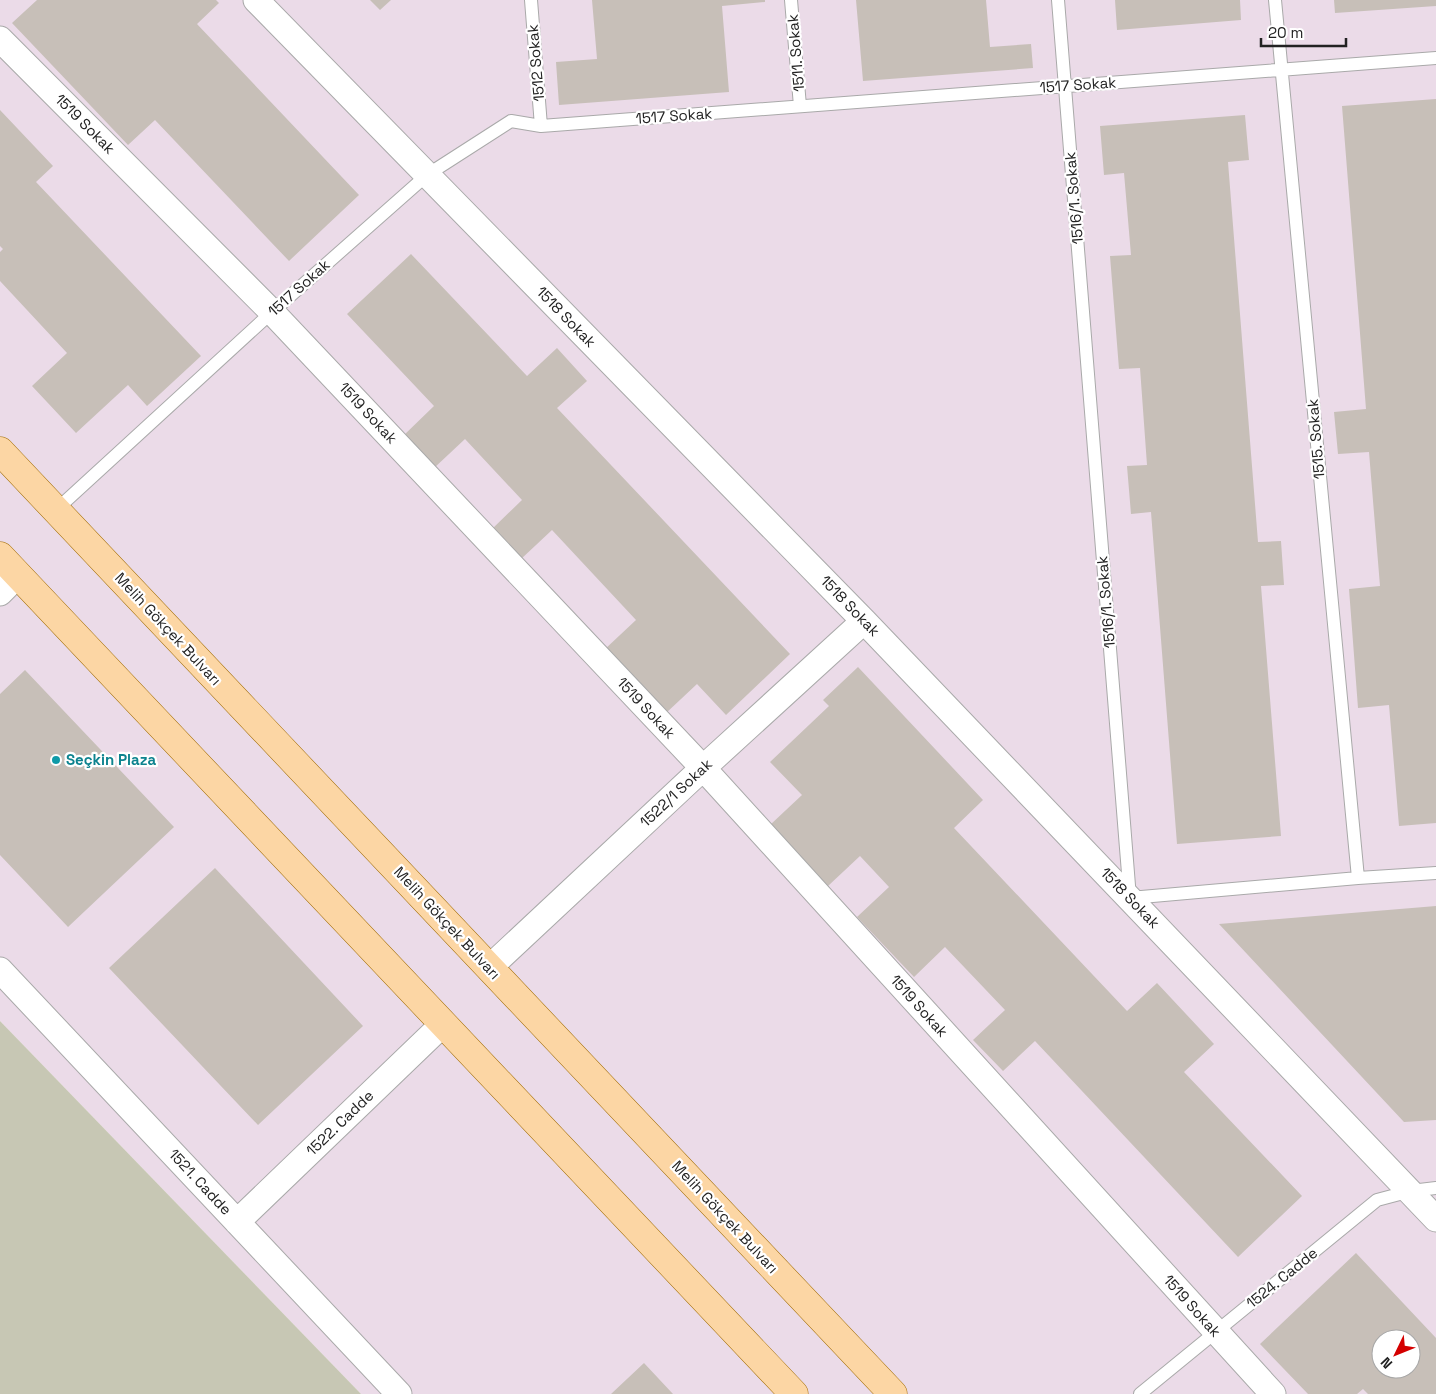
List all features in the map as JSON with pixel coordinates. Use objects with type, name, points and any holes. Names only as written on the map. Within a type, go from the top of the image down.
[{"type":"main road","name":"Melih Gökçek Bulvarı","points":[[0,451],[893,1394]]},
{"type":"main road","points":[[6,575],[444,1024],[794,1394]]},
{"type":"street","name":"1518 Sokak","points":[[256,0],[864,621],[1436,1219]]},
{"type":"street","name":"1519 Sokak","points":[[0,39],[272,312],[703,768],[1273,1394]]},
{"type":"street","name":"1522/1 Sokak","points":[[489,968],[864,621]]},
{"type":"street","name":"1521. Cadde","points":[[0,970],[399,1394]]},
{"type":"street","name":"1522. Cadde","points":[[237,1222],[444,1024]]},
{"type":"lane","name":"1512 Sokak","points":[[531,0],[541,126]]},
{"type":"lane","name":"1511. Sokak","points":[[791,0],[800,106]]},
{"type":"lane","name":"1516/1. Sokak","points":[[1058,0],[1130,898]]},
{"type":"lane","name":"1515. Sokak","points":[[1275,0],[1358,878]]},
{"type":"lane","name":"1517 Sokak","points":[[56,510],[272,312],[427,175],[511,120],[541,126],[1436,58]]},
{"type":"lane","points":[[1130,898],[1436,873]]},
{"type":"lane","name":"1524. Cadde","points":[[1140,1394],[1377,1200],[1411,1191],[1436,1188]]},
{"type":"shaded area","points":[[0,0],[1436,0],[1436,1394],[361,1394],[0,1021]]},
{"type":"shaded area","points":[[0,1021],[361,1394],[0,1394]]},
{"type":"building","points":[[37,0],[216,0],[219,3],[197,24],[359,195],[289,261],[155,120],[128,145],[12,23]]},
{"type":"building","points":[[370,0],[391,0],[380,10]]},
{"type":"building","points":[[592,0],[765,0],[765,2],[722,6],[729,92],[559,105],[556,62],[597,59]]},
{"type":"building","points":[[856,0],[986,0],[990,47],[1031,44],[1033,68],[863,81]]},
{"type":"building","points":[[1115,0],[1240,0],[1241,20],[1117,30]]},
{"type":"building","points":[[1334,0],[1436,0],[1436,6],[1335,13]]},
{"type":"building","points":[[1436,99],[1436,823],[1399,826],[1389,705],[1358,708],[1349,589],[1380,586],[1369,452],[1338,454],[1334,412],[1366,409],[1342,106]]},
{"type":"building","points":[[0,110],[53,166],[36,182],[201,356],[147,406],[128,385],[76,433],[32,386],[67,353],[0,281],[0,252],[3,249],[0,246]]},
{"type":"building","points":[[1245,115],[1249,160],[1228,162],[1258,542],[1281,541],[1284,585],[1261,586],[1281,836],[1177,844],[1151,512],[1131,514],[1127,466],[1147,465],[1140,368],[1119,369],[1110,256],[1131,255],[1124,173],[1104,175],[1100,126]]},
{"type":"building","points":[[411,254],[527,376],[557,348],[587,381],[557,408],[790,654],[726,715],[697,684],[665,714],[604,650],[636,620],[552,530],[520,560],[491,530],[522,500],[465,439],[433,469],[402,437],[434,406],[347,314]]},
{"type":"building","points":[[858,667],[983,800],[954,828],[1127,1011],[1157,983],[1214,1044],[1184,1072],[1302,1196],[1238,1257],[1035,1041],[1003,1071],[973,1040],[1005,1010],[945,947],[914,977],[857,917],[889,887],[860,856],[828,886],[770,825],[802,795],[770,762],[829,706],[823,700]]},
{"type":"building","name":"Seçkin Plaza","points":[[25,670],[174,827],[68,927],[0,855],[0,694]]},
{"type":"building","points":[[215,868],[363,1026],[258,1125],[109,968]]},
{"type":"building","points":[[1436,906],[1436,1120],[1404,1122],[1219,924]]},
{"type":"building","points":[[1356,1253],[1436,1338],[1436,1394],[1368,1394],[1363,1389],[1357,1394],[1308,1394],[1260,1344]]},
{"type":"building","points":[[644,1363],[673,1394],[611,1394]]},
{"type":"place","name":"Seçkin Plaza","points":[[56,760]]}]
